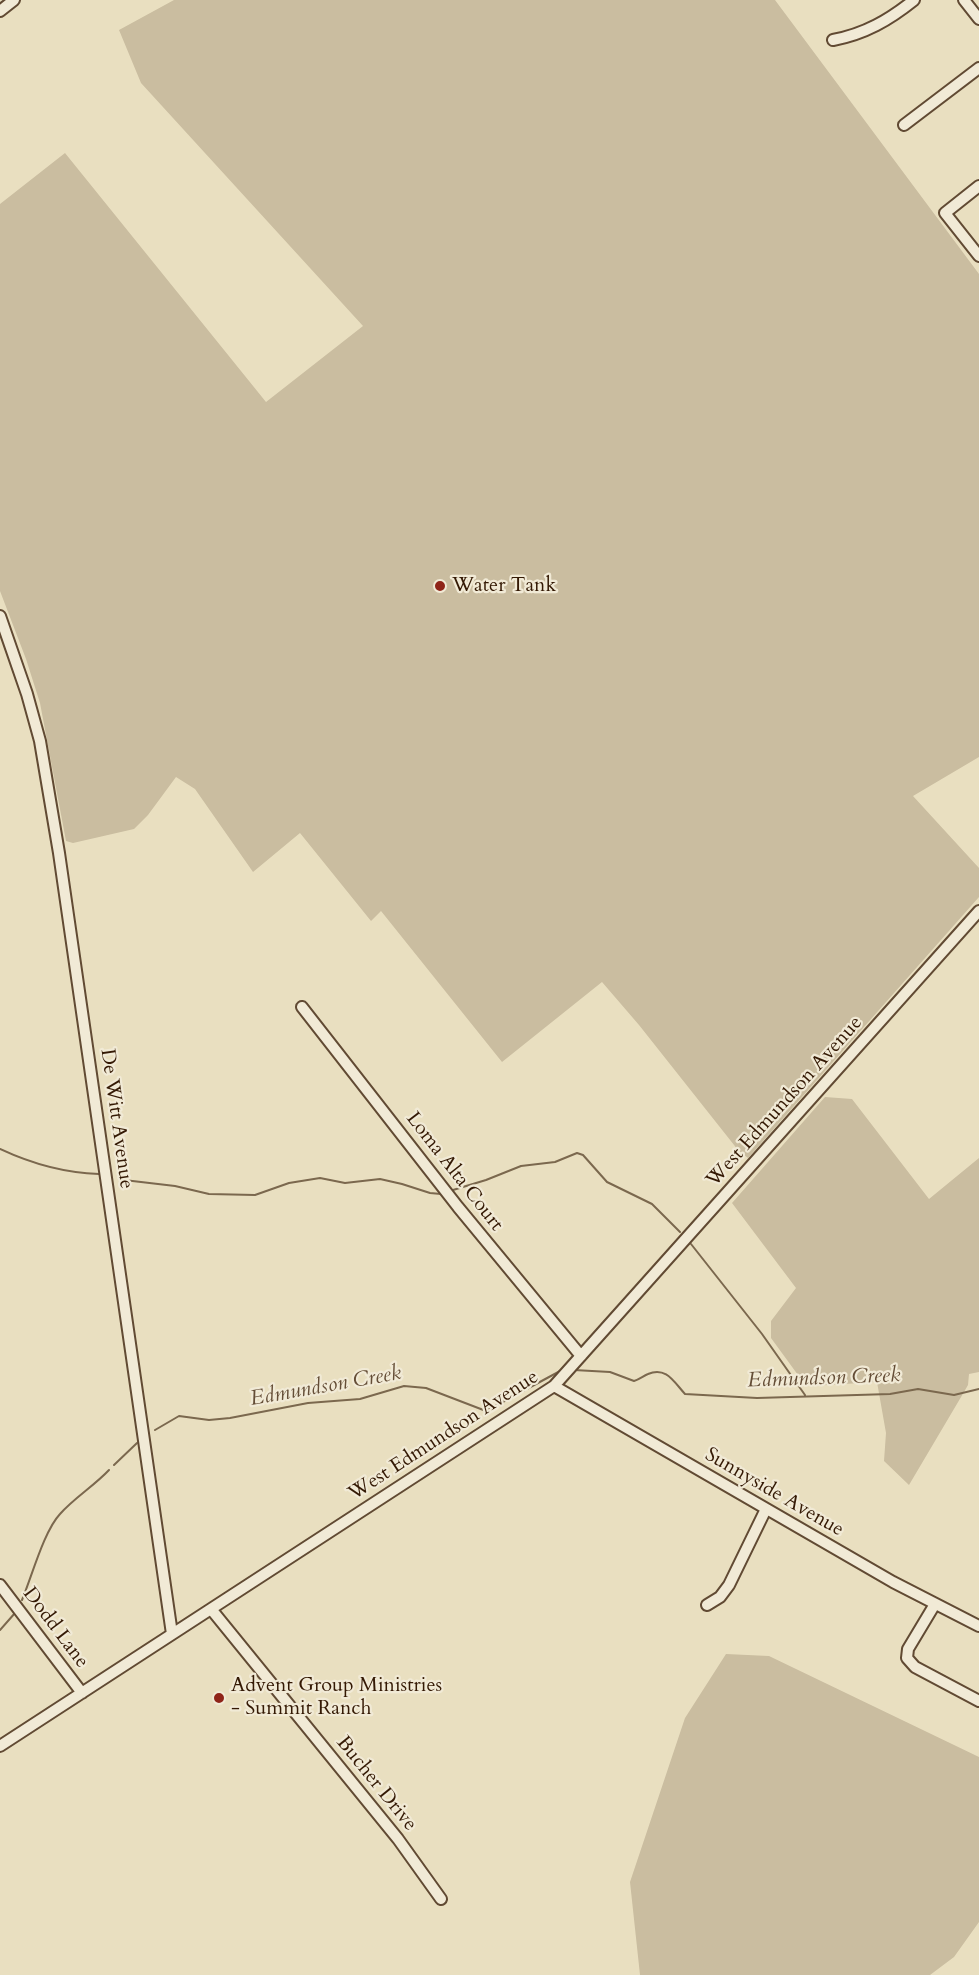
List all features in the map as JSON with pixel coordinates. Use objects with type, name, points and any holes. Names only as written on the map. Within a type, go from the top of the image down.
[{"type":"street","points":[[0,11],[14,0]]},
{"type":"street","points":[[833,40],[852,37],[868,31],[891,18],[914,0]]},
{"type":"street","points":[[964,0],[979,19]]},
{"type":"street","points":[[904,125],[979,68]]},
{"type":"street","points":[[979,186],[945,213],[979,256]]},
{"type":"street","name":"De Witt Avenue","points":[[0,616],[27,694],[40,741],[58,843],[172,1634]]},
{"type":"street","name":"West Edmundson Avenue","points":[[0,1746],[554,1386],[979,911]]},
{"type":"street","name":"Loma Alta Court","points":[[302,1007],[458,1207],[581,1356]]},
{"type":"street","name":"Sunnyside Avenue","points":[[554,1386],[766,1509],[935,1604],[979,1626]]},
{"type":"street","points":[[707,1605],[720,1597],[729,1585],[766,1509]]},
{"type":"street","name":"Dodd Lane","points":[[0,1585],[82,1693]]},
{"type":"street","points":[[935,1604],[908,1649],[907,1658],[915,1667],[979,1701]]},
{"type":"street","name":"Bucher Drive","points":[[211,1610],[398,1839],[441,1899]]},
{"type":"shaded area","points":[[174,0],[775,0],[979,274],[979,757],[913,796],[979,868],[979,897],[748,1158],[738,1150],[602,982],[502,1062],[381,911],[371,921],[300,833],[253,872],[195,789],[176,777],[148,815],[134,829],[73,843],[66,841],[40,703],[0,591],[0,204],[65,153],[266,402],[363,326],[141,83],[119,30]]},
{"type":"shaded area","points":[[825,1097],[852,1099],[929,1199],[979,1158],[979,1372],[969,1374],[968,1385],[909,1485],[884,1461],[886,1433],[877,1382],[811,1386],[798,1375],[771,1338],[771,1321],[796,1288],[732,1203]]},
{"type":"shaded area","points":[[726,1654],[769,1656],[979,1757],[979,1922],[954,1957],[930,1975],[640,1975],[630,1882],[685,1718]]},
{"type":"waterway","points":[[0,1149],[48,1167],[99,1174]]},
{"type":"waterway","points":[[453,1190],[521,1166],[555,1162],[577,1153],[583,1155],[607,1182],[652,1204],[680,1232]]},
{"type":"waterway","points":[[124,1180],[175,1186],[209,1194],[255,1195],[289,1183],[320,1178],[345,1183],[380,1179],[441,1194]]},
{"type":"waterway","points":[[691,1244],[762,1334],[805,1395]]},
{"type":"waterway","name":"Edmundson Creek","points":[[155,1430],[179,1416],[209,1420],[230,1418],[308,1403],[360,1399],[404,1386],[426,1388],[486,1411],[562,1370]]},
{"type":"waterway","name":"Edmundson Creek","points":[[574,1370],[610,1372],[634,1381],[648,1374],[660,1372],[669,1376],[685,1394],[757,1398],[890,1394],[918,1389],[954,1395],[979,1389]]},
{"type":"waterway","name":"Edmundson Creek","points":[[114,1465],[137,1443]]},
{"type":"waterway","name":"Edmundson Creek","points":[[22,1600],[54,1522],[66,1508],[109,1470]]},
{"type":"waterway","name":"Edmundson Creek","points":[[0,1630],[15,1613]]},
{"type":"place","name":"Water Tank","points":[[440,586]]},
{"type":"place","name":"Advent Group Ministries - Summit Ranch","points":[[219,1698]]}]
